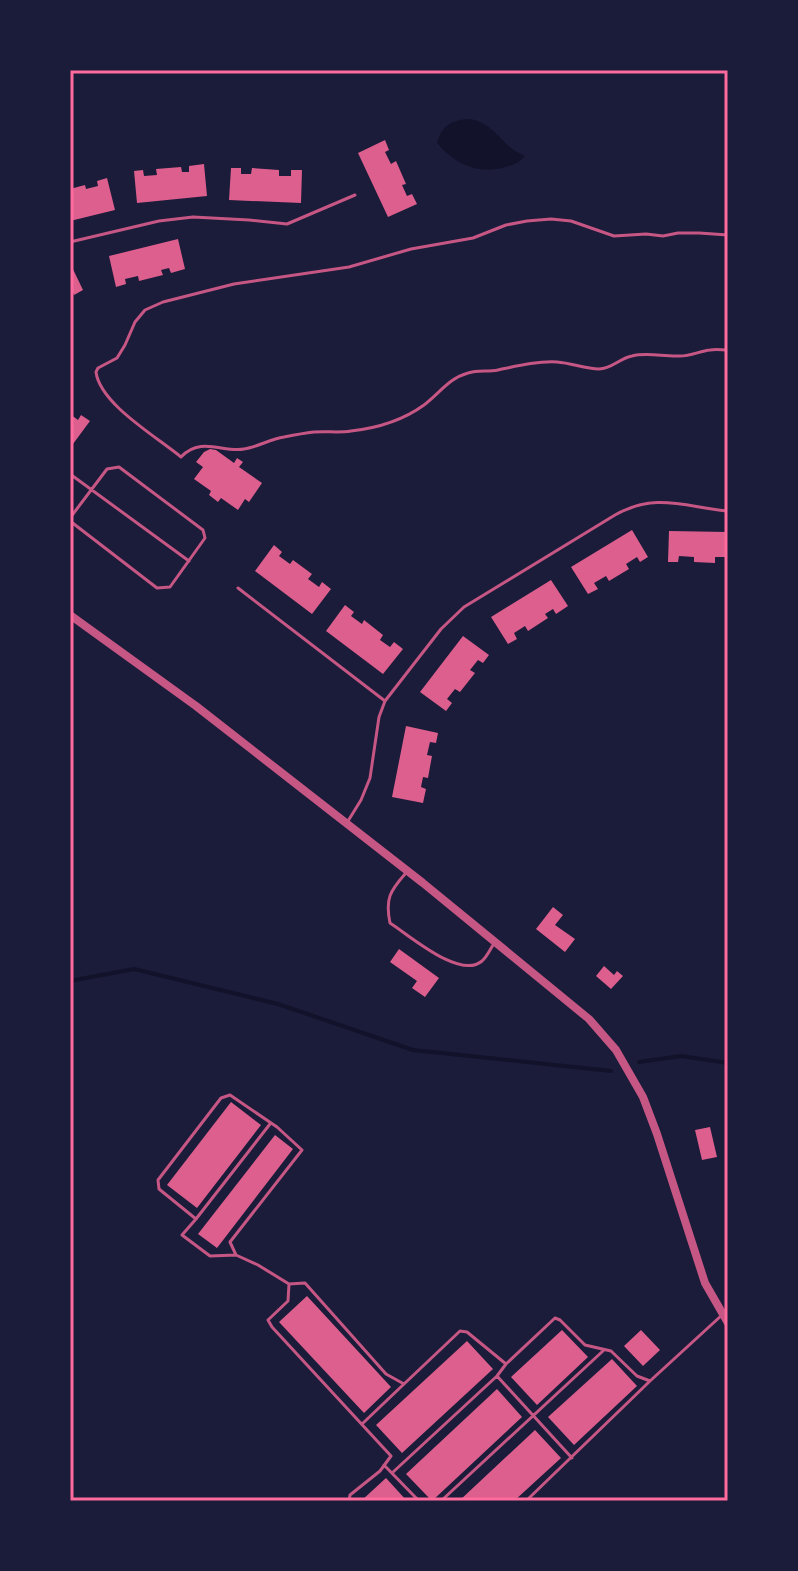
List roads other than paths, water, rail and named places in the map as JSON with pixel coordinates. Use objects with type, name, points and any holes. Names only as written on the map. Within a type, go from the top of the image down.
[{"type":"street","points":[[70,615],[196,706],[408,871],[589,1019],[626,1065],[643,1097],[705,1283],[725,1319]]},
{"type":"lane","points":[[70,242],[159,221],[193,217],[287,224],[355,195]]},
{"type":"lane","points":[[728,235],[678,233],[614,236],[571,221],[527,221],[506,225],[473,238],[411,249],[349,267],[243,281],[163,302],[145,310],[135,322],[117,358],[96,372],[99,384],[114,403],[181,457],[186,452],[203,447],[243,450],[280,437],[375,428],[391,423],[425,404],[457,377],[468,373],[546,361],[600,369],[639,354],[676,357],[708,350],[728,350]]},
{"type":"lane","points":[[119,467],[203,530],[205,538],[170,587],[157,588],[70,520],[107,469],[119,467]]},
{"type":"lane","points":[[70,474],[189,561]]},
{"type":"lane","points":[[346,824],[370,778],[379,717],[385,701],[450,618],[625,509],[656,501],[728,511]]},
{"type":"lane","points":[[238,588],[385,701]]},
{"type":"lane","points":[[408,871],[392,888],[386,907],[390,923],[436,954],[454,964],[469,967],[481,962],[496,941]]},
{"type":"lane","points":[[196,1219],[159,1189],[158,1180],[221,1098],[230,1095],[271,1123],[302,1150],[230,1242],[236,1255]]},
{"type":"lane","points":[[271,1123],[182,1235],[210,1256],[236,1255],[289,1284],[305,1283],[386,1374],[404,1384]]},
{"type":"lane","points":[[289,1284],[288,1301],[268,1320],[272,1327],[391,1456],[350,1495],[349,1501]]},
{"type":"lane","points":[[392,1473],[555,1318],[585,1345],[611,1351],[637,1376],[650,1381]]},
{"type":"lane","points":[[526,1501],[650,1381],[725,1319]]},
{"type":"lane","points":[[362,1424],[460,1331],[467,1332],[506,1364]]},
{"type":"lane","points":[[441,1501],[604,1350]]},
{"type":"lane","points":[[497,1376],[572,1458]]},
{"type":"lane","points":[[384,1465],[419,1501]]},
{"type":"waterway","points":[[70,981],[134,969],[278,1004],[413,1050],[611,1071]]},
{"type":"waterway","points":[[639,1062],[681,1056],[728,1063]]}]
